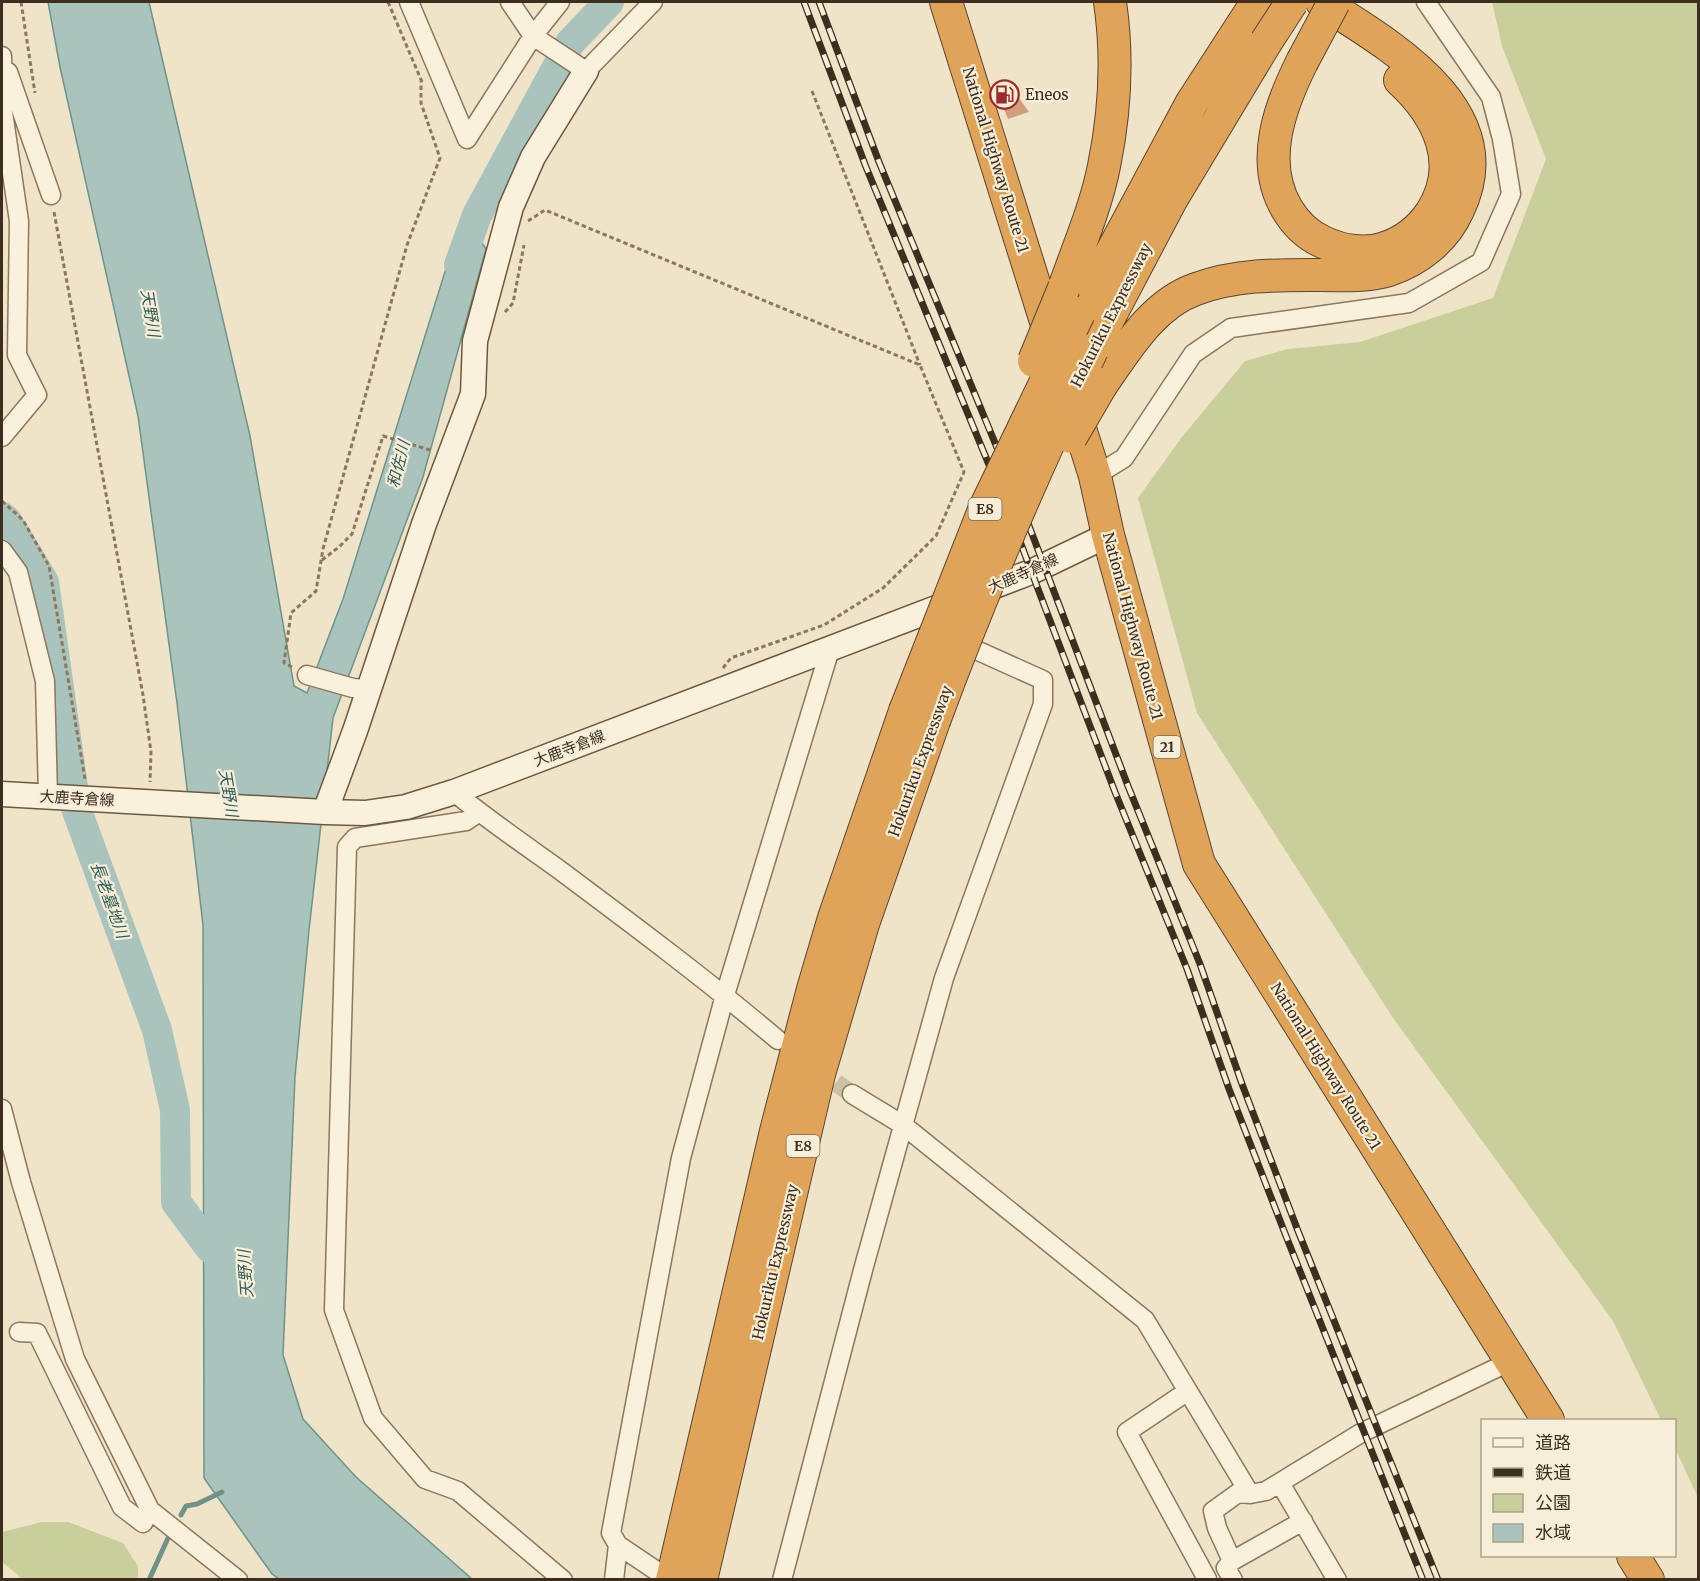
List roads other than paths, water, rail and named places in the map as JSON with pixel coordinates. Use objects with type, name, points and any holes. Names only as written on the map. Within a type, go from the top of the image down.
[{"type":"highway","name":"National Highway Route 21","points":[[946,2],[1095,476],[1108,535],[1199,864],[1547,1419]]},
{"type":"highway","points":[[1071,300],[1111,126],[1115,66],[1110,2]]},
{"type":"highway","points":[[1287,2],[1339,35],[1391,72],[1415,94],[1434,121],[1444,147],[1446,174],[1439,201],[1424,223],[1407,238],[1384,248],[1359,252],[1334,247],[1312,237],[1293,219],[1281,199],[1274,176],[1274,150],[1280,116],[1289,88],[1302,62],[1334,2]]},
{"type":"highway","name":"Hokuriku Expressway","points":[[679,1577],[840,999],[927,718],[940,618],[983,489],[1071,300],[1191,104],[1255,23],[1292,2]]},
{"type":"highway","points":[[927,718],[981,624],[1023,529],[1069,440],[1102,384],[1128,346],[1149,321],[1172,302],[1194,289],[1247,276],[1361,275],[1389,270],[1417,257],[1436,242],[1454,220],[1465,196],[1470,170],[1466,140],[1453,108],[1430,79],[1405,58],[1322,2]]},
{"type":"highway","name":"Hokuriku Expressway","points":[[679,1577],[773,1142],[813,989],[849,874],[927,718],[968,629],[1016,514],[1092,350],[1172,200],[1255,23]]},
{"type":"highway","points":[[1634,1557],[1648,1580]]},
{"type":"main road","points":[[319,812],[361,689],[473,394],[475,341],[511,207],[533,157],[580,68]]},
{"type":"main road","name":"大鹿寺倉線","points":[[2,794],[319,812],[365,813],[406,807],[454,792],[910,619],[1031,572],[1108,535]]},
{"type":"street","points":[[409,2],[467,139],[532,36],[560,2]]},
{"type":"street","points":[[510,2],[532,36],[580,68],[653,2]]},
{"type":"street","points":[[1095,476],[1124,458],[1193,354],[1231,328],[1408,303],[1481,262],[1511,194],[1502,139],[1491,97],[1425,2]]},
{"type":"street","points":[[2,54],[51,195]]},
{"type":"street","points":[[2,54],[3,112],[19,221],[17,356],[37,395],[2,437]]},
{"type":"street","points":[[2,550],[18,572],[45,681],[48,796]]},
{"type":"street","points":[[782,1580],[944,978],[1043,704],[1043,680],[910,619]]},
{"type":"street","points":[[679,1577],[618,1545],[611,1533],[681,1158],[725,995],[830,649]]},
{"type":"street","points":[[307,675],[361,689]]},
{"type":"street","points":[[454,792],[725,995],[778,1040]]},
{"type":"street","points":[[478,812],[466,821],[355,838],[347,847],[334,1310],[373,1418],[425,1479],[458,1491],[563,1580]]},
{"type":"street","points":[[852,1094],[903,1125],[1145,1320],[1250,1494]]},
{"type":"street","points":[[2,1109],[21,1182],[75,1359],[150,1510],[238,1580]]},
{"type":"street","points":[[19,1332],[37,1333],[122,1508],[143,1523],[150,1510]]},
{"type":"street","points":[[1230,1569],[1213,1511],[1238,1493],[1250,1494],[1266,1491],[1361,1433],[1511,1360]]},
{"type":"street","points":[[1188,1391],[1127,1432],[1206,1579],[1230,1569],[1303,1521]]},
{"type":"street","points":[[1281,1483],[1337,1580]]},
{"type":"street","points":[[614,1580],[618,1545]]},
{"type":"water","name":"天野川","points":[[48,2],[149,2],[250,436],[294,686],[307,693],[343,599],[463,214],[486,249],[423,477],[333,718],[295,1077],[283,1355],[303,1419],[356,1477],[472,1579],[279,1579],[272,1574],[204,1478],[203,925],[177,703],[138,416],[60,67]]},
{"type":"waterway","name":"和佐川","points":[[459,265],[477,215],[570,43],[609,2]]},
{"type":"waterway","name":"長老墓地川","points":[[2,517],[7,521],[44,582],[76,808],[157,1030],[175,1110],[176,1202],[210,1248],[240,1256]]},
{"type":"waterway","points":[[181,1515],[186,1506],[197,1504],[222,1492]]},
{"type":"waterway","points":[[149,1580],[168,1538]]},
{"type":"tunnel","points":[[814,1067],[852,1094]]},
{"type":"railway","points":[[804,2],[866,167],[1013,523],[1115,792],[1187,969],[1229,1089],[1286,1236],[1423,1580]]},
{"type":"railway","points":[[819,2],[879,162],[1026,518],[1128,786],[1200,964],[1242,1084],[1298,1231],[1438,1580]]},
{"type":"place","name":"Eneos","points":[[1004,94]]}]
